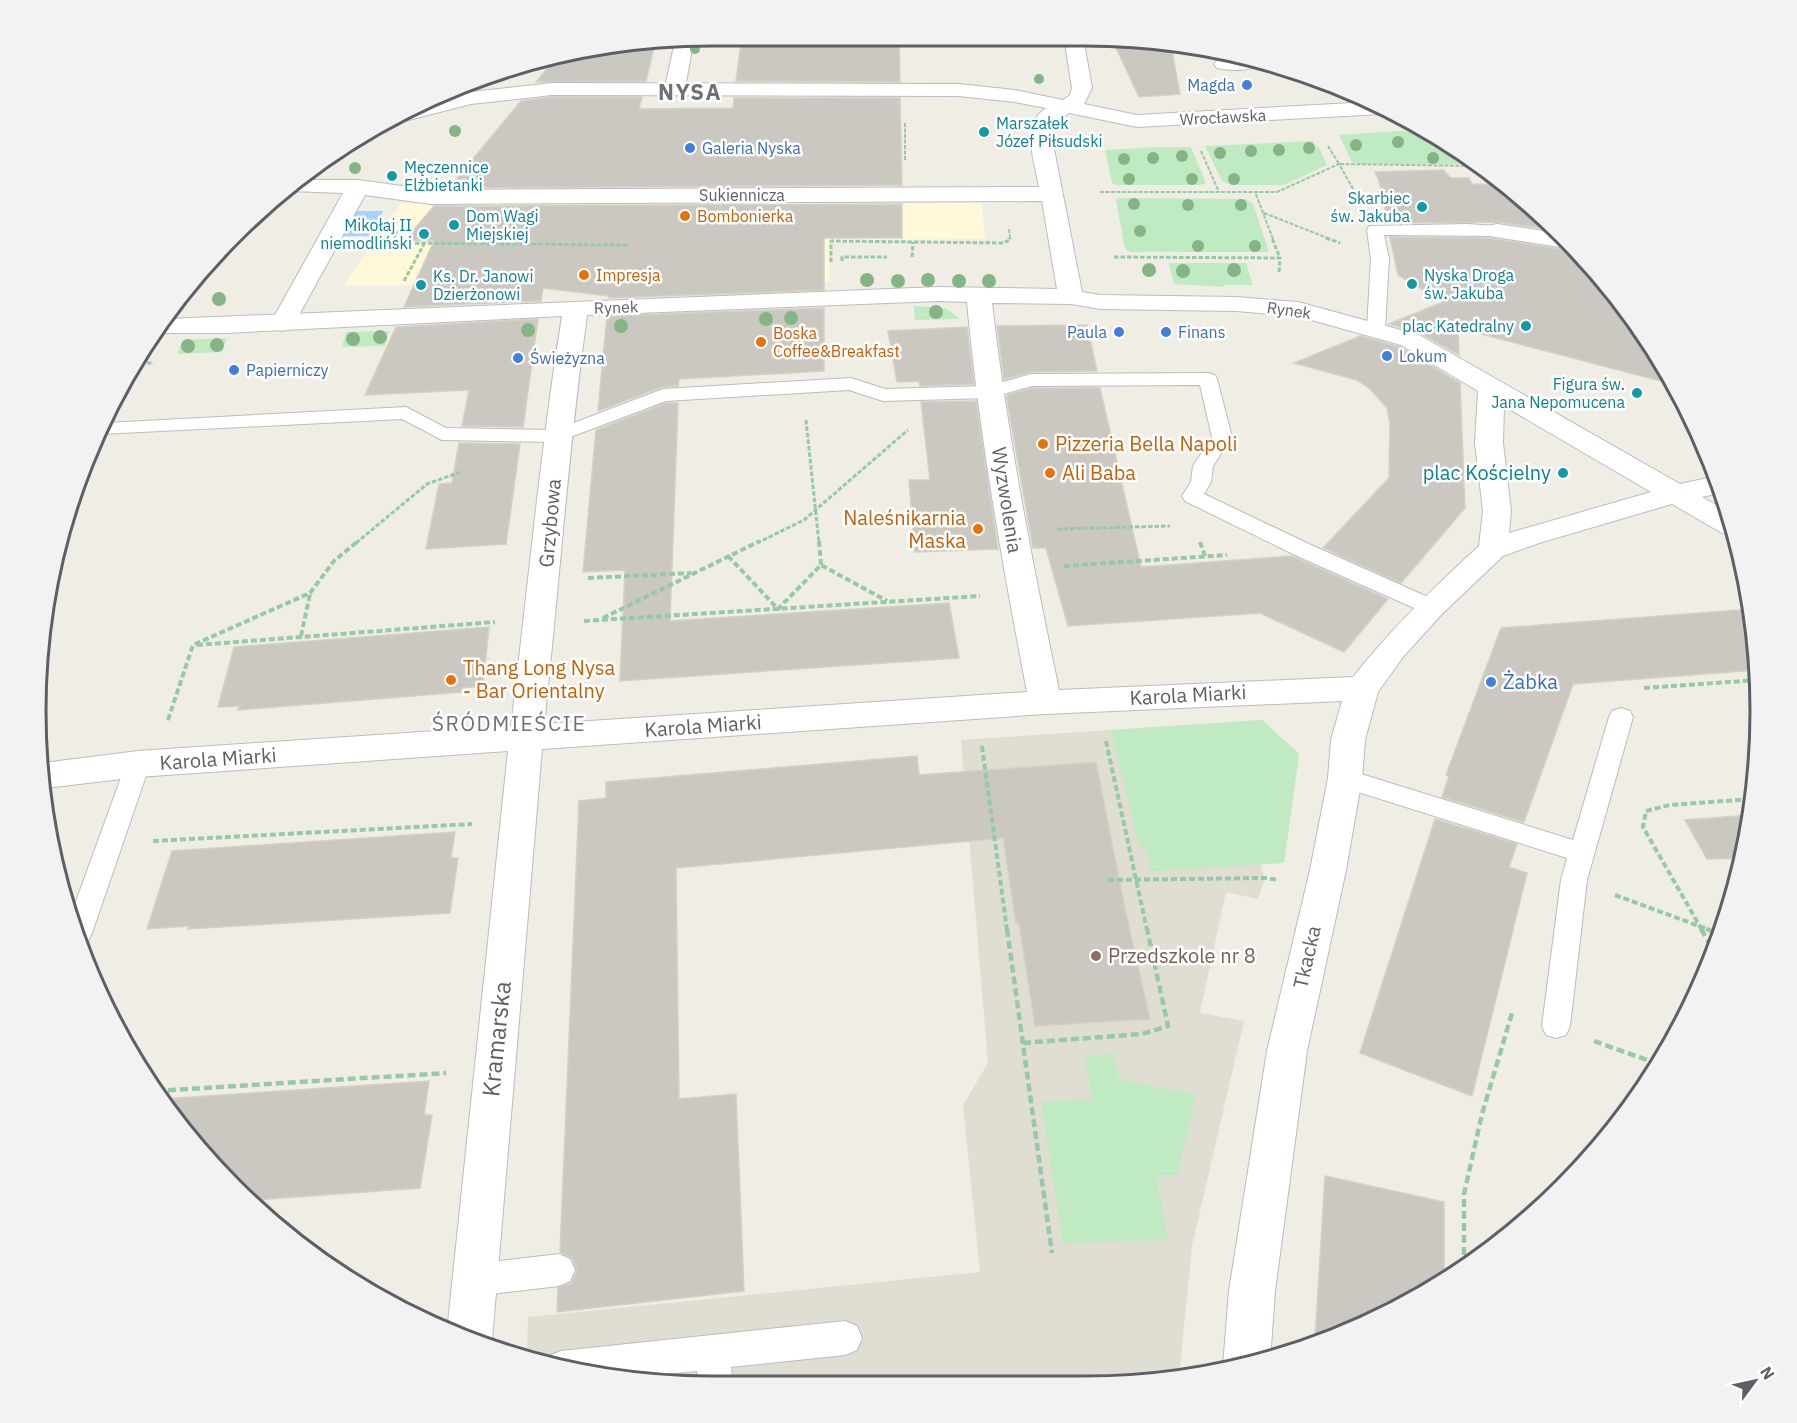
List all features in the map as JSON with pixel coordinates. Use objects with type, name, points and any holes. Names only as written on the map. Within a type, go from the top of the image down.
[{"type":"street","points":[[1071,297],[1041,126],[1049,115],[1066,107],[1077,99],[1081,92],[1082,84],[1075,46]]},
{"type":"street","points":[[675,88],[683,47]]},
{"type":"street","points":[[1224,64],[1234,63]]},
{"type":"street","points":[[434,107],[507,92],[552,89],[675,88],[958,90],[1015,96],[1066,107]]},
{"type":"street","name":"Wrocławska","points":[[1066,107],[1112,117],[1150,121],[1366,109]]},
{"type":"street","name":"Sukiennicza","points":[[304,186],[357,188],[431,196],[1052,194]]},
{"type":"street","points":[[282,324],[357,188]]},
{"type":"street","points":[[1497,231],[1554,239]]},
{"type":"street","name":"Rynek","points":[[169,327],[938,294],[1071,297],[1100,302],[1236,304],[1298,309],[1410,340],[1491,388]]},
{"type":"street","name":"Wyzwolenia","points":[[979,295],[989,392],[1011,530],[1045,702]]},
{"type":"street","name":"Grzybowa","points":[[526,739],[540,621],[558,427],[576,308]]},
{"type":"street","points":[[1711,486],[1674,494],[1529,536],[1493,549],[1497,511],[1490,443],[1491,388],[1674,494],[1722,521]]},
{"type":"street","name":"Tkacka","points":[[1247,1357],[1252,1291],[1287,1051],[1328,870],[1345,778],[1348,740],[1362,689],[1392,649],[1431,607],[1454,583],[1493,549]]},
{"type":"street","name":"Karola Miarki","points":[[50,774],[146,764],[1045,702],[1313,688],[1362,689]]},
{"type":"street","name":"Kramarska","points":[[469,1330],[526,739]]},
{"type":"lane","points":[[1376,329],[1380,258],[1375,230],[1497,231]]},
{"type":"lane","points":[[110,429],[406,413],[442,434],[558,427],[663,395],[851,384],[884,395],[989,392],[1031,380],[1208,379],[1222,437],[1203,466],[1201,482],[1192,496],[1303,550],[1431,607]]},
{"type":"lane","points":[[1556,1026],[1575,880],[1621,717]]},
{"type":"lane","points":[[82,924],[146,764]]},
{"type":"lane","points":[[1345,778],[1582,854]]},
{"type":"lane","points":[[474,1280],[559,1270]]},
{"type":"lane","points":[[589,1365],[845,1338]]},
{"type":"lane","points":[[712,1352],[715,1376]]},
{"type":"path","points":[[1325,140],[1375,230]]},
{"type":"path","points":[[1200,150],[1219,192]]},
{"type":"path","points":[[1100,192],[1277,192],[1339,164],[1465,166]]},
{"type":"path","points":[[1114,257],[1280,258],[1255,192]]},
{"type":"path","points":[[1263,213],[1380,258]]},
{"type":"path","points":[[400,225],[393,243],[630,245]]},
{"type":"path","points":[[831,264],[831,241],[1007,242],[1010,240],[1009,228]]},
{"type":"path","points":[[912,257],[913,242]]},
{"type":"path","points":[[404,286],[424,244]]},
{"type":"path","points":[[803,387],[821,565]]},
{"type":"path","points":[[599,620],[804,520],[913,426]]},
{"type":"path","points":[[301,637],[310,593],[334,561],[427,484],[470,468]]},
{"type":"path","points":[[1011,530],[1172,526]]},
{"type":"path","points":[[1198,536],[1205,556]]},
{"type":"path","points":[[194,645],[540,621],[599,620],[888,602],[1205,556],[1303,550]]},
{"type":"path","points":[[729,556],[778,609]]},
{"type":"path","points":[[821,565],[888,602]]},
{"type":"path","points":[[778,609],[821,565]]},
{"type":"path","points":[[544,581],[695,573]]},
{"type":"path","points":[[146,764],[194,645],[310,593]]},
{"type":"path","points":[[1621,717],[1607,691],[1749,681]]},
{"type":"path","points":[[981,738],[1052,1253]]},
{"type":"path","points":[[1023,1043],[1142,1034],[1168,1026],[1110,761]]},
{"type":"path","points":[[1709,942],[1643,827],[1646,811],[1670,805],[1745,800]]},
{"type":"path","points":[[148,842],[519,821]]},
{"type":"path","points":[[1108,880],[1265,878],[1286,881]]},
{"type":"path","points":[[1575,880],[1713,931]]},
{"type":"path","points":[[1464,1258],[1464,1194],[1482,1114],[1512,1011],[1650,1062]]},
{"type":"path","points":[[166,1090],[495,1071]]},
{"type":"shaded area","points":[[401,203],[515,203],[498,241],[638,207],[637,203],[982,203],[985,239],[829,240],[829,282],[343,286]]},
{"type":"shaded area","name":"Przedszkole nr 8","points":[[1262,720],[1299,754],[1284,863],[1260,864],[1265,878],[1258,899],[1226,892],[1200,1013],[1244,1021],[1192,1246],[1180,1370],[1129,1375],[1086,1376],[668,1375],[582,1364],[527,1350],[528,1317],[980,1272],[963,1105],[988,1063],[961,740]]},
{"type":"green space","points":[[1408,130],[1462,164],[1358,164],[1352,162],[1339,135]]},
{"type":"green space","points":[[1313,141],[1316,147],[1319,147],[1327,165],[1284,185],[1231,185],[1222,181],[1205,146]]},
{"type":"green space","points":[[1191,147],[1206,183],[1201,185],[1117,185],[1112,183],[1105,150]]},
{"type":"green space","points":[[1119,198],[1245,199],[1253,203],[1269,252],[1130,252],[1125,249],[1116,200]]},
{"type":"green space","points":[[1169,263],[1246,263],[1253,285],[1224,285],[1224,287],[1174,284]]},
{"type":"green space","points":[[914,306],[946,308],[960,319],[915,320]]},
{"type":"green space","points":[[389,331],[385,346],[342,347],[346,332]]},
{"type":"green space","points":[[227,338],[222,352],[177,354],[183,340]]},
{"type":"green space","points":[[1262,720],[1299,754],[1284,863],[1151,871],[1148,852],[1139,846],[1111,730]]},
{"type":"green space","points":[[1113,1053],[1119,1079],[1196,1095],[1177,1175],[1156,1175],[1168,1239],[1063,1244],[1041,1102],[1092,1099],[1085,1057]]},
{"type":"water","points":[[338,211],[383,211],[372,236],[325,236]]},
{"type":"building","points":[[741,46],[899,46],[900,82],[736,81]]},
{"type":"building","points":[[1116,47],[1172,52],[1180,94],[1139,97]]},
{"type":"building","points":[[653,49],[646,81],[536,82],[549,67],[582,59]]},
{"type":"building","name":"Galeria Nyska","points":[[552,97],[642,97],[639,109],[733,108],[734,98],[900,98],[902,185],[449,188],[521,101]]},
{"type":"building","points":[[1443,170],[1451,178],[1469,178],[1472,184],[1491,185],[1542,228],[1497,222],[1388,223],[1375,172]]},
{"type":"building","points":[[902,204],[902,238],[824,238],[824,290],[609,298],[609,296],[543,288],[541,301],[404,307],[434,241],[405,240],[434,206]]},
{"type":"building","name":"plac Katedralny","points":[[1390,237],[1489,238],[1564,250],[1613,307],[1662,381],[1458,328],[1459,355],[1420,333],[1389,324],[1443,302],[1398,275]]},
{"type":"building","points":[[824,308],[824,371],[679,379],[678,386],[662,387],[598,411],[607,316]]},
{"type":"building","points":[[538,319],[523,427],[462,426],[469,390],[365,395],[396,327]]},
{"type":"building","points":[[1087,325],[1097,371],[1031,372],[1004,379],[997,326]]},
{"type":"building","points":[[967,327],[974,384],[920,386],[919,381],[897,382],[888,331]]},
{"type":"building","points":[[1360,336],[1400,347],[1460,383],[1465,508],[1401,583],[1323,548],[1389,478],[1390,423],[1387,408],[1369,388],[1357,380],[1294,363]]},
{"type":"building","points":[[1032,388],[1100,388],[1141,567],[1292,556],[1388,599],[1344,652],[1260,613],[1068,626],[1046,548],[1033,548],[1007,400],[1007,395]]},
{"type":"building","points":[[976,401],[998,549],[915,552],[909,480],[930,480],[921,402]]},
{"type":"building","points":[[666,403],[678,403],[670,621],[949,603],[959,658],[620,681],[625,570],[583,572],[596,430]]},
{"type":"building","points":[[459,443],[520,444],[506,544],[426,549],[439,484],[452,483]]},
{"type":"building","points":[[1743,610],[1749,671],[1573,684],[1524,822],[1442,797],[1449,776],[1446,775],[1501,628]]},
{"type":"building","points":[[489,627],[483,686],[462,688],[462,692],[238,710],[240,706],[218,707],[234,647]]},
{"type":"building","points":[[917,756],[919,775],[1096,762],[1125,909],[1150,1019],[1035,1026],[1003,838],[676,868],[679,1099],[736,1094],[744,1291],[557,1312],[558,1288],[571,1283],[577,1271],[572,1258],[560,1252],[579,801],[606,798],[606,782]]},
{"type":"building","points":[[1742,816],[1734,858],[1707,859],[1685,820]]},
{"type":"building","points":[[1435,819],[1517,844],[1509,867],[1527,873],[1472,1096],[1360,1053]]},
{"type":"building","points":[[455,832],[451,858],[458,858],[450,913],[188,929],[189,926],[147,929],[172,851]]},
{"type":"building","points":[[429,1081],[424,1115],[432,1115],[420,1188],[260,1199],[212,1150],[171,1098]]},
{"type":"building","points":[[1325,1176],[1444,1202],[1444,1271],[1380,1308],[1315,1335]]},
{"type":"place","name":"Magda","points":[[1247,85]]},
{"type":"place","name":"Marszałek Józef Piłsudski","points":[[984,132]]},
{"type":"place","name":"Galeria Nyska","points":[[690,148]]},
{"type":"place","name":"Męczennice Elżbietanki","points":[[392,176]]},
{"type":"place","name":"Skarbiec św. Jakuba","points":[[1422,207]]},
{"type":"place","name":"Bombonierka","points":[[685,216]]},
{"type":"place","name":"Dom Wagi Miejskiej","points":[[454,225]]},
{"type":"place","name":"Mikołaj II niemodliński","points":[[424,234]]},
{"type":"place","name":"Impresja","points":[[584,275]]},
{"type":"place","name":"Nyska Droga św. Jakuba","points":[[1412,284]]},
{"type":"place","name":"Ks. Dr. Janowi Dzierżonowi","points":[[421,285]]},
{"type":"place","name":"plac Katedralny","points":[[1526,326]]},
{"type":"place","name":"Paula","points":[[1119,332]]},
{"type":"place","name":"Finans","points":[[1166,332]]},
{"type":"place","name":"Boska Coffee&Breakfast","points":[[761,342]]},
{"type":"place","name":"Lokum","points":[[1387,356]]},
{"type":"place","name":"Świeżyzna","points":[[518,358]]},
{"type":"place","name":"Papierniczy","points":[[234,370]]},
{"type":"place","name":"Figura św. Jana Nepomucena","points":[[1637,393]]},
{"type":"place","name":"Pizzeria Bella Napoli","points":[[1043,444]]},
{"type":"place","name":"Ali Baba","points":[[1050,473]]},
{"type":"place","name":"plac Kościelny","points":[[1563,473]]},
{"type":"place","name":"Naleśnikarnia Maska","points":[[978,529]]},
{"type":"place","name":"Thang Long Nysa - Bar Orientalny","points":[[451,680]]},
{"type":"place","name":"Żabka","points":[[1491,682]]},
{"type":"place","name":"Przedszkole nr 8","points":[[1096,956]]},
{"type":"district","name":"NYSA","points":[[690,92]]},
{"type":"district","name":"ŚRÓDMIEŚCIE","points":[[509,724]]}]
